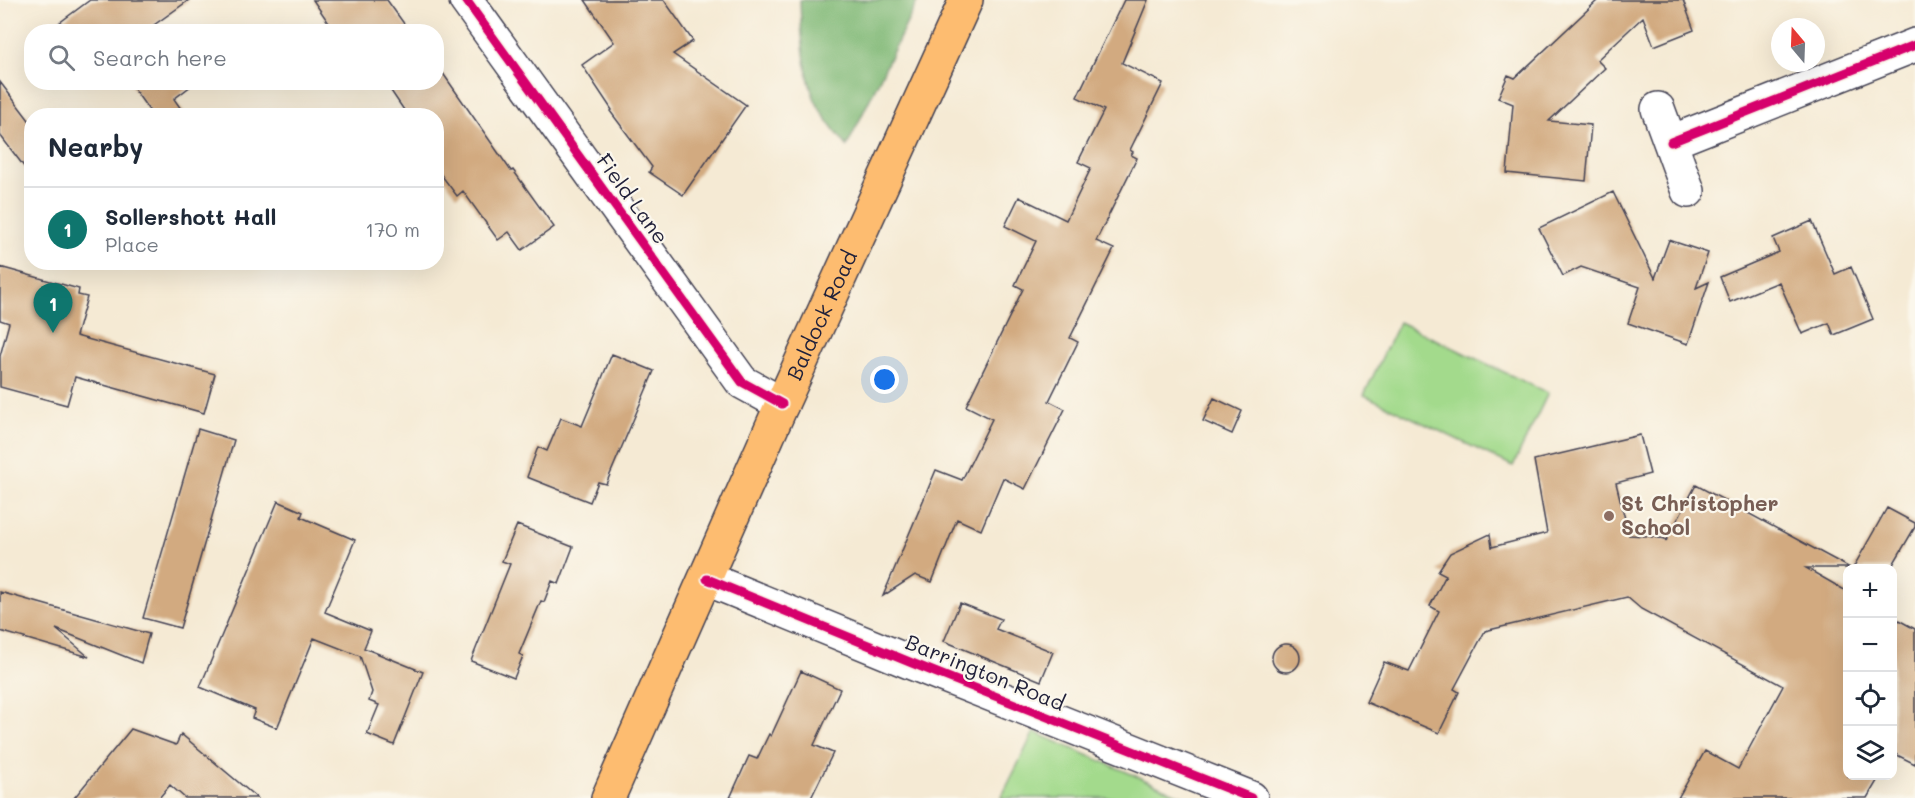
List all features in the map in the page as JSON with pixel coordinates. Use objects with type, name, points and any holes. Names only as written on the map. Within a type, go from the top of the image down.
[{"type":"main road","name":"Baldock Road","points":[[608,798],[707,579],[782,404],[966,0]]},
{"type":"street","name":"Field Lane","points":[[466,0],[742,382],[782,404]]},
{"type":"street","points":[[1671,142],[1915,45]]},
{"type":"street","points":[[1658,109],[1688,190]]},
{"type":"street","name":"Barrington Road","points":[[707,579],[923,668],[1251,798]]},
{"type":"green space","points":[[800,0],[918,0],[847,146],[822,113],[812,92],[803,46]]},
{"type":"green space","points":[[1399,322],[1548,393],[1513,466],[1364,395]]},
{"type":"green space","points":[[1034,732],[1187,798],[1001,798]]},
{"type":"building","points":[[90,0],[189,0],[155,24],[58,24]]},
{"type":"building","points":[[313,0],[387,0],[404,24],[330,24]]},
{"type":"building","points":[[585,0],[664,0],[693,41],[673,54],[746,105],[683,195],[649,172],[652,167],[610,111],[612,110],[582,65],[614,42]]},
{"type":"building","points":[[1124,0],[1148,0],[1122,63],[1163,83],[1130,150],[1133,152],[1131,155],[1137,158],[1096,241],[1114,249],[1070,338],[1078,342],[1049,401],[1065,409],[1025,489],[1003,478],[981,530],[957,519],[932,582],[915,575],[883,596],[936,470],[962,480],[992,419],[966,406],[1023,289],[1015,285],[1036,241],[1005,226],[1019,197],[1066,220],[1091,168],[1078,162],[1104,110],[1077,97]]},
{"type":"building","points":[[1598,0],[1683,0],[1694,30],[1654,46],[1643,17],[1597,60],[1605,68],[1549,121],[1591,125],[1586,181],[1507,173],[1513,104],[1498,98],[1508,75],[1515,78]]},
{"type":"building","points":[[444,75],[511,171],[513,170],[554,227],[522,250],[509,232],[498,240],[463,191],[457,196],[444,179],[444,108],[403,108],[390,90],[444,90]]},
{"type":"building","points":[[0,82],[24,114],[24,166],[0,135]]},
{"type":"building","points":[[135,90],[186,90],[174,99],[180,108],[147,108]]},
{"type":"building","points":[[1613,192],[1655,278],[1669,240],[1708,253],[1696,288],[1709,282],[1688,344],[1628,323],[1640,287],[1581,267],[1563,276],[1539,228]]},
{"type":"building","points":[[1812,221],[1835,274],[1851,267],[1873,319],[1834,335],[1829,323],[1802,334],[1779,282],[1730,302],[1720,277],[1779,252],[1773,238]]},
{"type":"building","points":[[0,267],[79,289],[78,295],[87,297],[76,336],[215,374],[204,413],[75,377],[67,405],[0,387],[0,356],[9,323],[0,320]]},
{"type":"building","points":[[612,354],[654,371],[606,484],[598,482],[590,502],[527,477],[538,447],[547,451],[561,418],[582,426]]},
{"type":"building","points":[[1214,398],[1242,411],[1232,434],[1203,421]]},
{"type":"building","points":[[198,429],[234,440],[180,628],[143,618]]},
{"type":"building","points":[[1640,435],[1650,474],[1616,483],[1629,535],[1647,536],[1666,541],[1696,485],[1843,564],[1843,568],[1806,568],[1843,589],[1843,780],[1878,780],[1867,798],[1678,798],[1705,751],[1738,769],[1783,686],[1641,609],[1627,597],[1485,631],[1454,689],[1459,692],[1439,733],[1366,702],[1384,662],[1409,671],[1439,611],[1430,606],[1446,575],[1438,571],[1450,553],[1490,534],[1492,547],[1547,533],[1534,460]]},
{"type":"building","points":[[278,501],[303,512],[301,517],[355,540],[325,612],[371,631],[364,648],[423,672],[394,745],[367,734],[379,705],[369,701],[372,692],[360,656],[314,638],[277,728],[252,718],[255,710],[200,687]]},
{"type":"building","points":[[1887,508],[1915,523],[1915,527],[1893,564],[1855,564]]},
{"type":"building","points":[[517,525],[573,547],[559,584],[552,581],[544,602],[541,601],[519,654],[523,656],[514,678],[471,661],[510,564],[502,561]]},
{"type":"building","points":[[0,592],[149,634],[141,663],[56,629],[89,657],[0,631]]},
{"type":"building","points":[[960,603],[1001,619],[996,629],[1053,652],[1041,681],[944,641]]},
{"type":"building","points":[[1897,619],[1915,629],[1915,764],[1897,755]]},
{"type":"building","points":[[1286,644],[1296,648],[1300,658],[1296,668],[1286,672],[1276,668],[1272,658],[1276,648]]},
{"type":"building","points":[[801,671],[840,689],[814,745],[833,753],[811,798],[730,798],[749,756],[757,759],[769,734],[771,736]]},
{"type":"building","points":[[131,729],[176,745],[181,734],[257,798],[185,798],[170,785],[159,798],[74,798]]},
{"type":"cycle path","points":[[466,0],[742,382],[782,404]]},
{"type":"cycle path","points":[[1671,142],[1915,45]]},
{"type":"cycle path","points":[[707,579],[1251,798]]},
{"type":"place","name":"Sollershott Hall","points":[[53,333]]},
{"type":"place","name":"St Christopher School","points":[[1609,516]]}]
